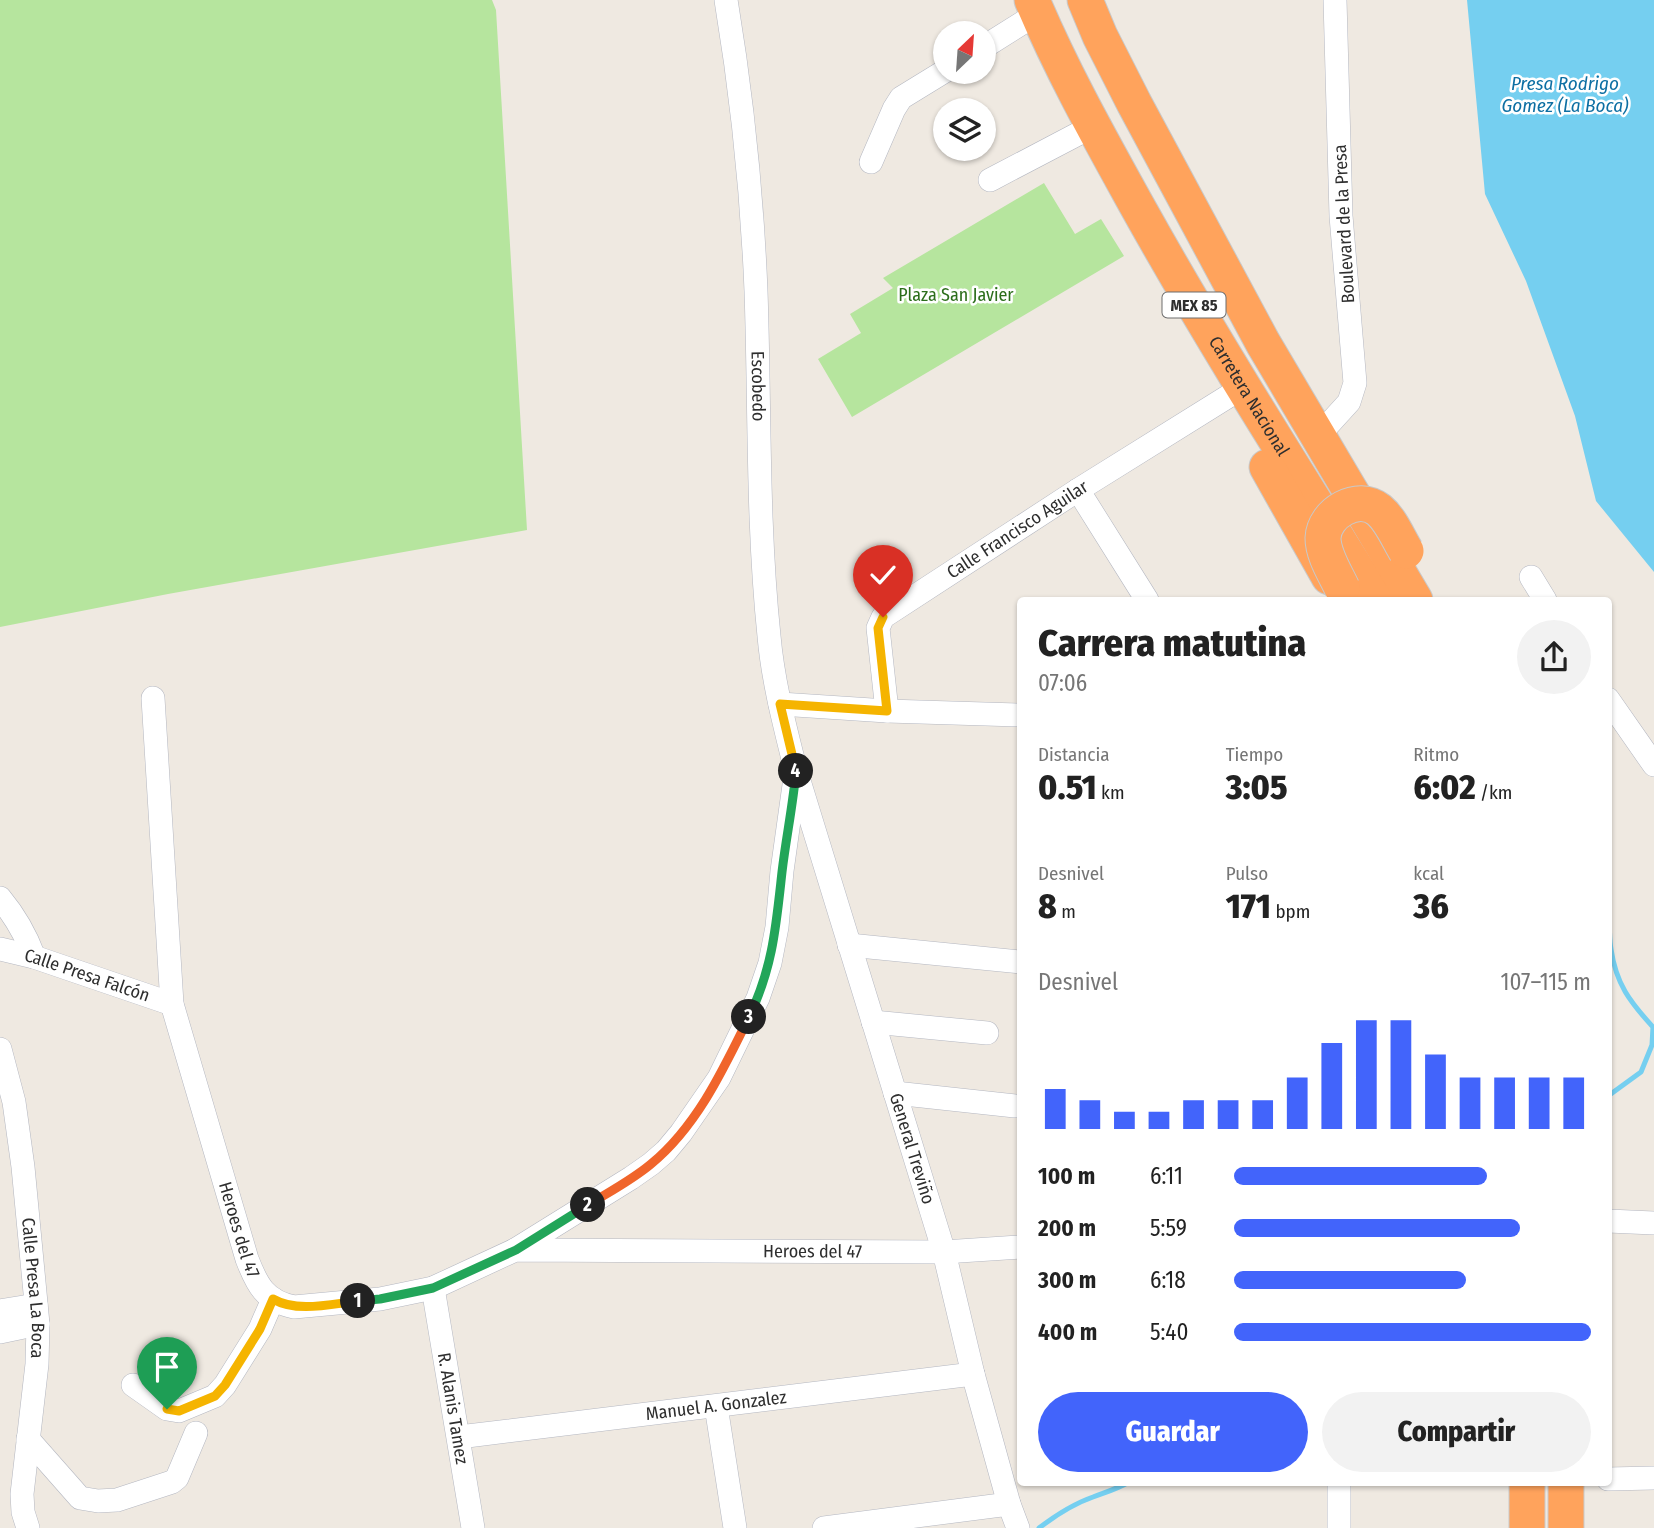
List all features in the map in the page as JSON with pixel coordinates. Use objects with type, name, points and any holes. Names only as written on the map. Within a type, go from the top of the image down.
[{"type":"highway","name":"MEX 85","points":[[1085,0],[1100,36],[1141,115],[1264,343],[1413,597]]},
{"type":"highway","name":"Carretera Nacional","points":[[1035,7],[1062,67],[1230,379],[1374,597]]},
{"type":"highway","name":"MEX 85","points":[[1230,379],[1240,414],[1281,493],[1345,596]]},
{"type":"highway","name":"MEX 85","points":[[1345,596],[1328,558],[1323,537],[1329,521],[1357,502],[1380,510],[1386,516],[1434,597]]},
{"type":"highway","points":[[1527,1486],[1527,1528]]},
{"type":"highway","points":[[1566,1486],[1566,1528]]},
{"type":"street","name":"Escobedo","points":[[726,0],[751,193],[763,573],[769,639],[780,704],[796,771]]},
{"type":"street","name":"Boulevard de la Presa","points":[[1319,435],[1349,402],[1355,383],[1341,216],[1335,0]]},
{"type":"street","points":[[996,38],[1035,7]]},
{"type":"street","points":[[871,162],[901,97],[933,78]]},
{"type":"street","points":[[989,180],[1093,126]]},
{"type":"street","name":"Calle Francisco Aguilar","points":[[887,711],[878,628],[883,617],[1079,490],[1230,379]]},
{"type":"street","points":[[1079,490],[1145,597]]},
{"type":"street","points":[[1531,577],[1543,597]]},
{"type":"street","name":"Heroes del 47","points":[[153,698],[172,1004],[247,1259],[256,1281],[273,1299],[294,1307],[380,1299],[433,1288],[516,1250],[944,1252],[1017,1247]]},
{"type":"street","points":[[780,704],[1017,715]]},
{"type":"street","points":[[1612,705],[1654,765]]},
{"type":"street","points":[[516,1250],[651,1164],[681,1133],[719,1078],[758,998],[769,964],[777,927],[796,771]]},
{"type":"street","name":"General Treviño","points":[[796,771],[944,1252],[973,1374],[1018,1528]]},
{"type":"street","points":[[0,898],[19,924],[34,957]]},
{"type":"street","points":[[849,945],[1017,962]]},
{"type":"street","name":"Calle Presa Falcón","points":[[0,949],[34,957],[172,1004]]},
{"type":"street","points":[[873,1022],[987,1033]]},
{"type":"street","name":"Calle Presa La Boca","points":[[1,1060],[14,1102],[37,1315],[37,1364],[22,1494],[23,1512],[28,1528]]},
{"type":"street","points":[[895,1093],[1015,1107]]},
{"type":"street","points":[[1612,1221],[1654,1223]]},
{"type":"street","name":"R. Alanis Tamez","points":[[433,1288],[473,1528]]},
{"type":"street","points":[[133,1385],[167,1409],[179,1411],[215,1396],[225,1385],[260,1329],[273,1299]]},
{"type":"street","points":[[0,1311],[37,1315]]},
{"type":"street","points":[[0,1332],[37,1315]]},
{"type":"street","name":"Manuel A. Gonzalez","points":[[459,1437],[973,1374]]},
{"type":"street","points":[[716,1406],[734,1528]]},
{"type":"street","points":[[28,1439],[80,1498],[98,1501],[117,1500],[172,1482],[177,1478],[196,1433]]},
{"type":"street","points":[[1612,1479],[1654,1478]]},
{"type":"street","points":[[1339,1486],[1339,1528]]},
{"type":"street","points":[[824,1528],[1009,1504]]},
{"type":"green space","points":[[0,0],[492,0],[496,10],[527,530],[0,627]]},
{"type":"green space","name":"Plaza San Javier","points":[[1044,183],[1075,234],[1101,219],[1124,256],[852,417],[818,359],[861,333],[850,314],[893,288],[883,278]]},
{"type":"water","name":"Presa Rodrigo Gomez (La Boca)","points":[[1467,0],[1654,0],[1654,572],[1596,501],[1575,416],[1526,281],[1485,194]]},
{"type":"waterway","points":[[1612,955],[1620,982],[1631,1001],[1653,1027],[1652,1045],[1641,1072],[1612,1093]]},
{"type":"waterway","points":[[1039,1528],[1072,1506],[1122,1486]]},
{"type":"route","points":[[167,1409],[179,1411],[215,1396],[225,1385],[260,1329],[273,1299],[294,1307],[326,1305],[380,1299],[433,1288],[516,1250],[631,1178],[666,1150],[719,1078],[758,998],[769,964],[777,927],[796,771],[780,704],[887,711],[878,628],[883,617]]}]
